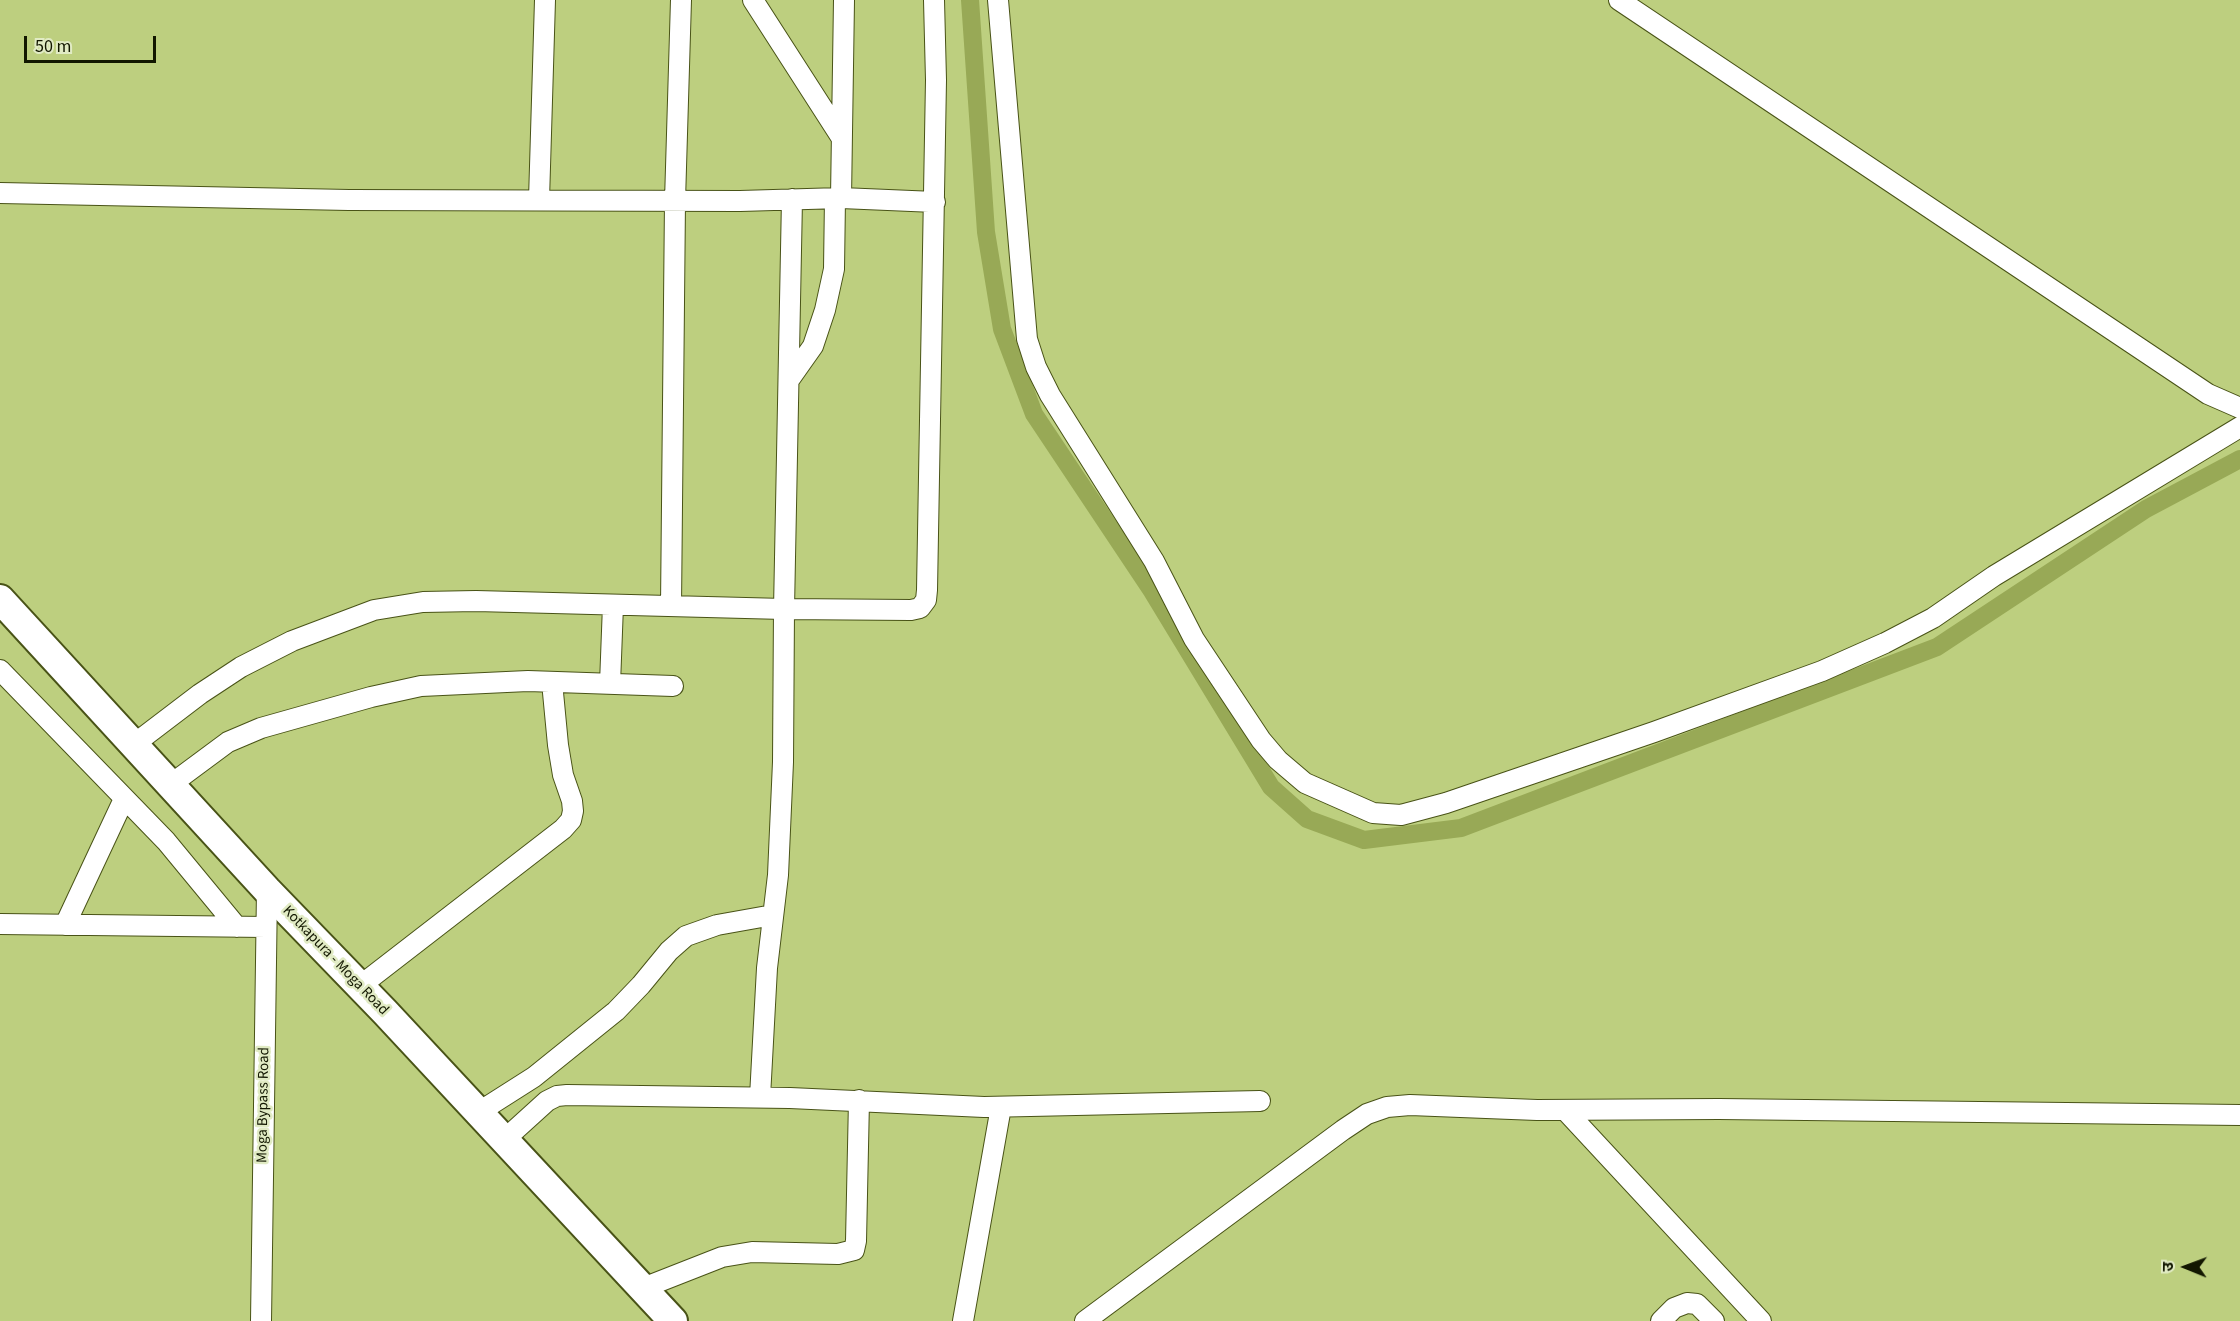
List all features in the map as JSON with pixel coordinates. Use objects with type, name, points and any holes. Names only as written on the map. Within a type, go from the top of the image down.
[{"type":"highway","name":"Kotkapura - Moga Road","points":[[0,599],[267,890],[479,1112],[673,1321]]},
{"type":"street","points":[[539,200],[545,0]]},
{"type":"street","points":[[671,606],[675,201],[681,0]]},
{"type":"street","points":[[753,0],[841,137]]},
{"type":"street","points":[[789,380],[813,346],[825,310],[834,269],[841,137],[844,0]]},
{"type":"street","points":[[133,745],[200,694],[241,667],[292,641],[374,610],[423,602],[476,601],[784,609],[911,610],[920,608],[926,600],[936,80],[934,0]]},
{"type":"street","points":[[998,0],[1027,339],[1036,367],[1050,395],[1154,561],[1194,639],[1262,740],[1278,760],[1305,783],[1373,813],[1401,815],[1446,803],[1654,732],[1822,671],[1885,643],[1933,618],[1994,576],[2240,427]]},
{"type":"street","points":[[1619,0],[2208,394],[2240,408]]},
{"type":"street","points":[[0,193],[349,200],[675,201],[838,198],[934,202]]},
{"type":"street","points":[[760,1097],[767,968],[778,875],[783,762],[792,199]]},
{"type":"street","points":[[610,684],[613,605]]},
{"type":"street","points":[[0,670],[166,841],[237,927]]},
{"type":"street","points":[[360,986],[555,836],[571,820],[573,801],[563,776],[559,755],[552,682]]},
{"type":"street","points":[[170,785],[228,742],[261,728],[331,707],[421,686],[552,682],[673,686]]},
{"type":"street","points":[[65,925],[124,799]]},
{"type":"street","name":"Moga Bypass Road","points":[[261,1321],[267,890]]},
{"type":"street","points":[[479,1112],[534,1077],[616,1011],[669,951],[686,936],[717,925],[773,915]]},
{"type":"street","points":[[0,924],[266,927]]},
{"type":"street","points":[[504,1140],[547,1101],[557,1096],[760,1097],[1001,1107],[1260,1101]]},
{"type":"street","points":[[643,1288],[722,1257],[752,1252],[838,1254],[854,1251],[860,1100]]},
{"type":"street","points":[[1085,1321],[1343,1130],[1367,1114],[1387,1107],[1410,1105],[1564,1110],[1742,1109],[2240,1115]]},
{"type":"street","points":[[963,1321],[1001,1107]]},
{"type":"street","points":[[1564,1110],[1761,1321]]},
{"type":"street","points":[[1661,1321],[1674,1308],[1687,1303],[1697,1304],[1714,1321]]},
{"type":"waterway","points":[[970,0],[986,232],[1002,329],[1034,414],[1152,591],[1271,787],[1307,819],[1364,840],[1461,828],[1937,647],[2146,509],[2240,459]]}]
